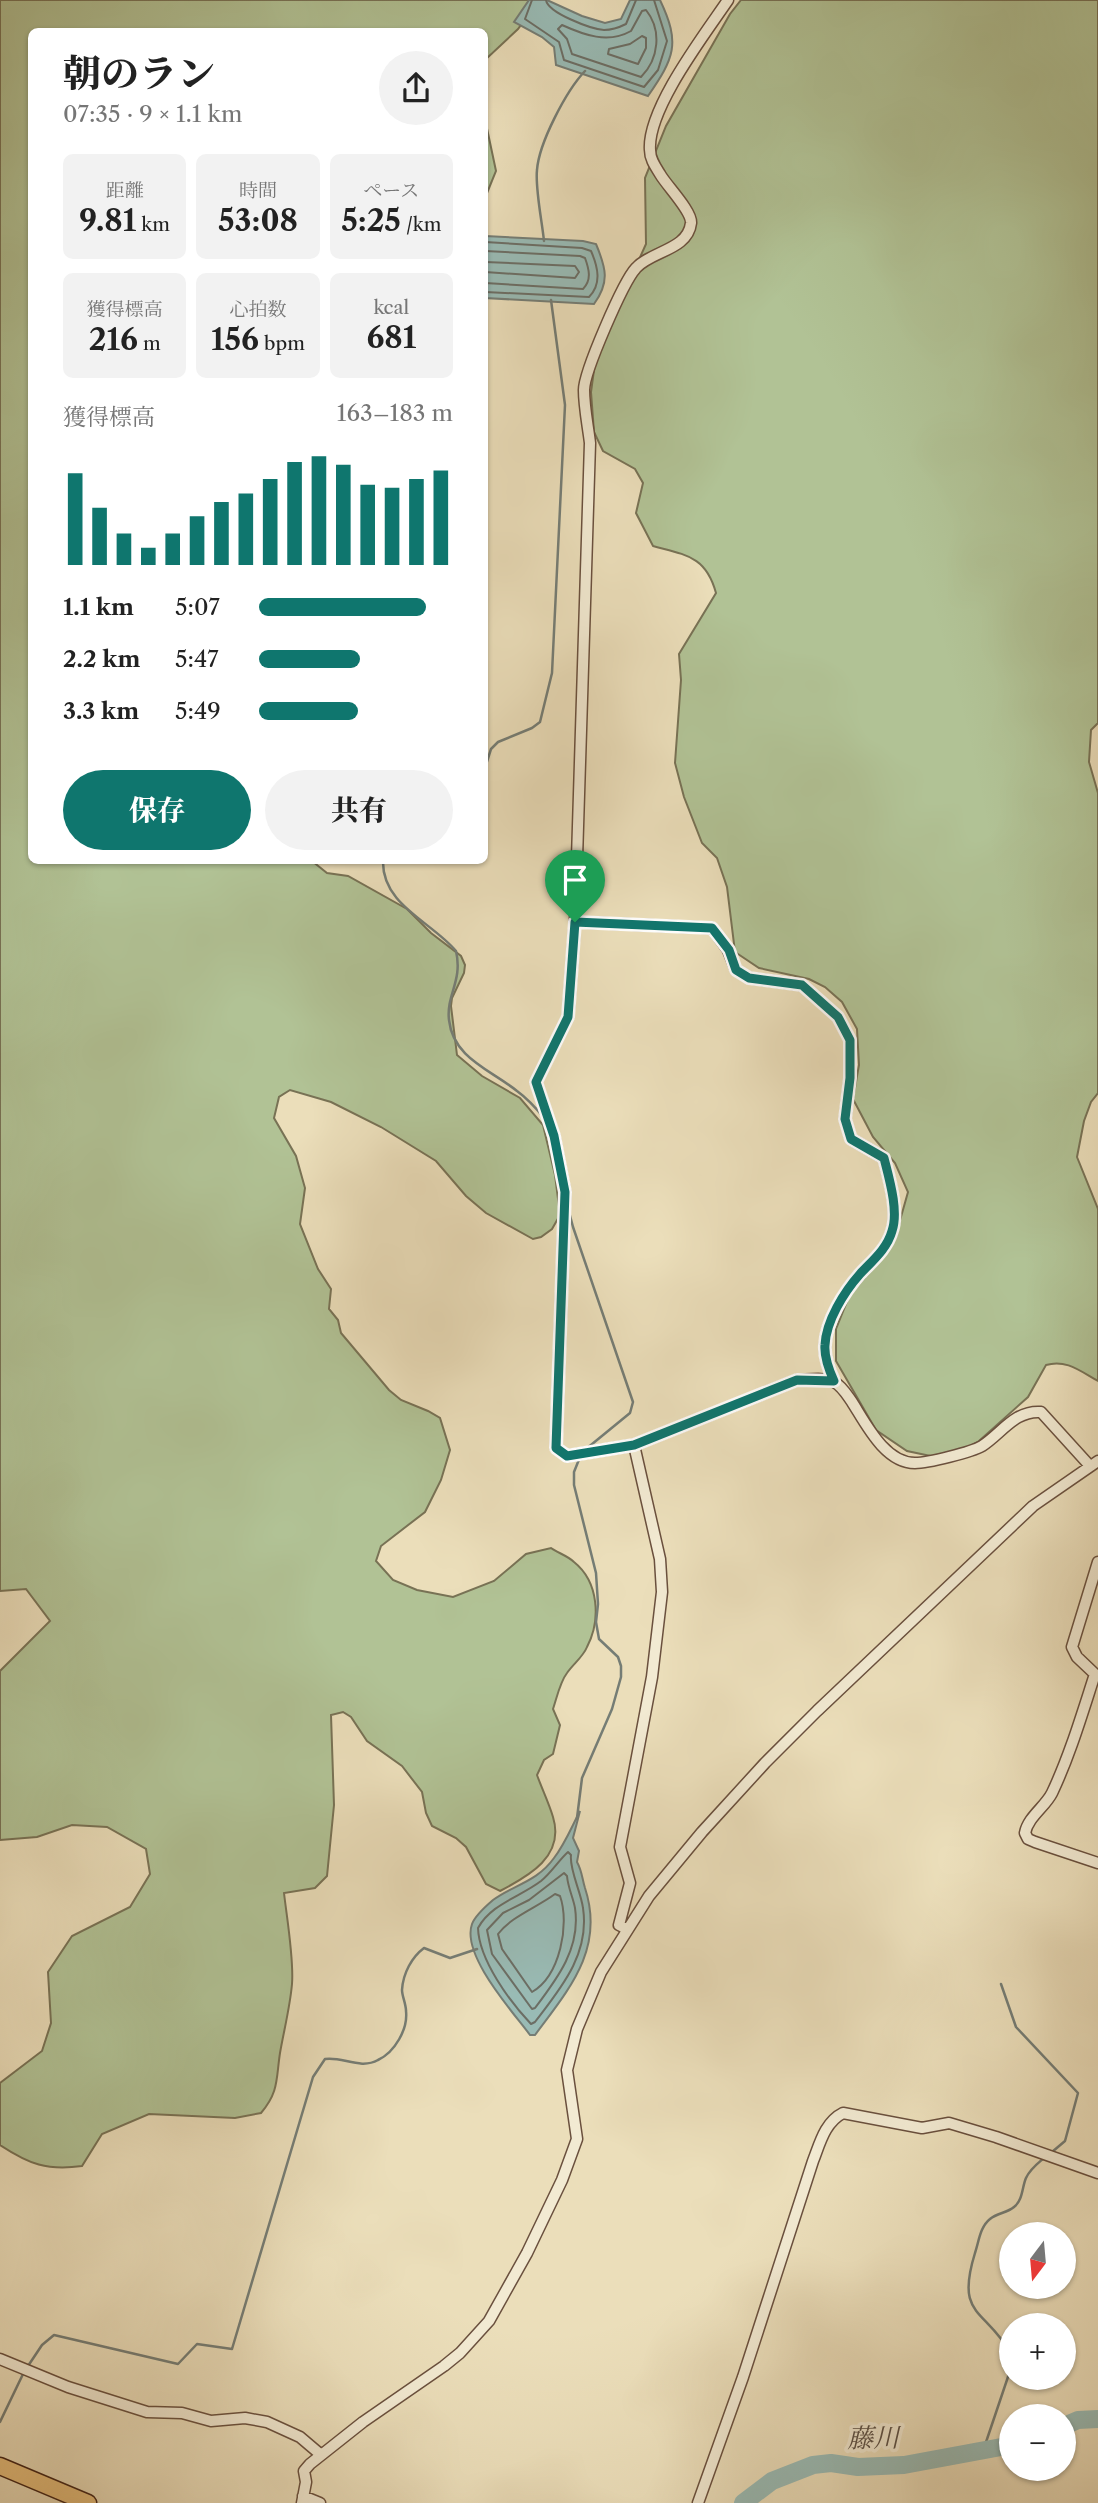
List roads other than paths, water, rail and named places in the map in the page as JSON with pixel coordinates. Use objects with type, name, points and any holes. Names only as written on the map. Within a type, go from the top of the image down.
[{"type":"main road","points":[[0,2466],[88,2503]]},
{"type":"street","points":[[728,0],[671,88],[653,128],[649,147],[651,159],[689,213],[691,222],[683,240],[643,261],[634,270],[619,296],[583,388],[590,443],[575,922],[568,1017],[536,1082],[554,1136],[565,1192],[556,1448],[567,1456],[634,1445],[797,1380],[834,1381]]},
{"type":"street","points":[[320,2503],[302,2500],[306,2482],[304,2471],[320,2454],[363,2421],[460,2353],[489,2321],[527,2253],[562,2180],[577,2139],[568,2070],[575,2039],[601,1972],[649,1896],[702,1832],[817,1711],[1033,1506],[1095,1464],[1041,1412],[1033,1411],[1020,1415],[983,1445],[971,1451],[915,1463],[895,1458],[885,1448],[846,1393],[834,1381],[827,1367],[824,1347],[828,1328],[840,1304],[858,1276],[878,1256],[893,1231],[893,1191],[884,1158],[851,1139],[845,1119],[850,1078],[850,1040],[838,1017],[802,985],[749,978],[736,970],[729,950],[712,928],[575,922]]},
{"type":"street","points":[[627,1929],[620,1925],[630,1883],[620,1847],[652,1677],[662,1592],[660,1559],[634,1445]]},
{"type":"street","points":[[1098,1562],[1072,1647],[1077,1657],[1095,1674],[1049,1799],[1028,1824],[1025,1833],[1028,1839],[1034,1842],[1098,1863]]},
{"type":"street","points":[[698,2503],[743,2376],[813,2161],[824,2132],[835,2117],[843,2113],[922,2129],[949,2123],[1098,2173]]},
{"type":"street","points":[[0,2359],[68,2388],[147,2412],[182,2413],[211,2421],[245,2418],[267,2421],[300,2437],[320,2454]]},
{"type":"water","points":[[529,0],[547,0],[605,23],[621,19],[630,0],[660,0],[671,28],[672,50],[664,71],[648,96],[556,65],[554,47],[542,37],[514,22]]},
{"type":"water","points":[[488,236],[596,244],[605,275],[602,289],[594,304],[488,298]]},
{"type":"water","points":[[580,1811],[573,1838],[579,1851],[577,1862],[590,1910],[587,1949],[560,2001],[535,2035],[530,2035],[481,1967],[471,1937],[472,1924],[493,1900],[533,1878],[547,1866],[562,1847]]},
{"type":"waterway","points":[[544,241],[537,186],[539,159],[555,118],[585,71]]},
{"type":"waterway","points":[[488,758],[491,749],[498,742],[540,722],[552,673],[565,405],[551,300]]},
{"type":"waterway","points":[[383,864],[385,876],[399,901],[456,951],[458,962],[449,1020],[458,1044],[475,1062],[525,1097],[544,1118]]},
{"type":"waterway","points":[[568,1208],[633,1402],[630,1413],[586,1449]]},
{"type":"waterway","points":[[577,1818],[582,1778],[612,1709],[621,1677],[618,1657],[599,1639],[596,1622],[596,1573],[574,1485],[574,1472],[580,1457]]},
{"type":"waterway","points":[[28,2366],[42,2345],[54,2335],[178,2364],[197,2344],[232,2349],[313,2077],[325,2059],[365,2064],[390,2052],[405,2025],[406,2008],[402,1990],[404,1978],[412,1961],[424,1948],[450,1958],[477,1949]]},
{"type":"waterway","points":[[1001,1984],[1016,2027],[1078,2093],[1065,2141],[1052,2152]]},
{"type":"waterway","points":[[999,2337],[971,2301],[970,2274],[984,2226],[993,2217],[1017,2204],[1028,2175],[1044,2158]]},
{"type":"waterway","points":[[0,2422],[24,2372]]},
{"type":"waterway","points":[[983,2451],[1004,2390]]},
{"type":"waterway","name":"藤川","points":[[1076,2421],[1098,2419]]},
{"type":"waterway","name":"藤川","points":[[743,2503],[772,2481],[813,2465],[904,2465],[999,2447]]}]
